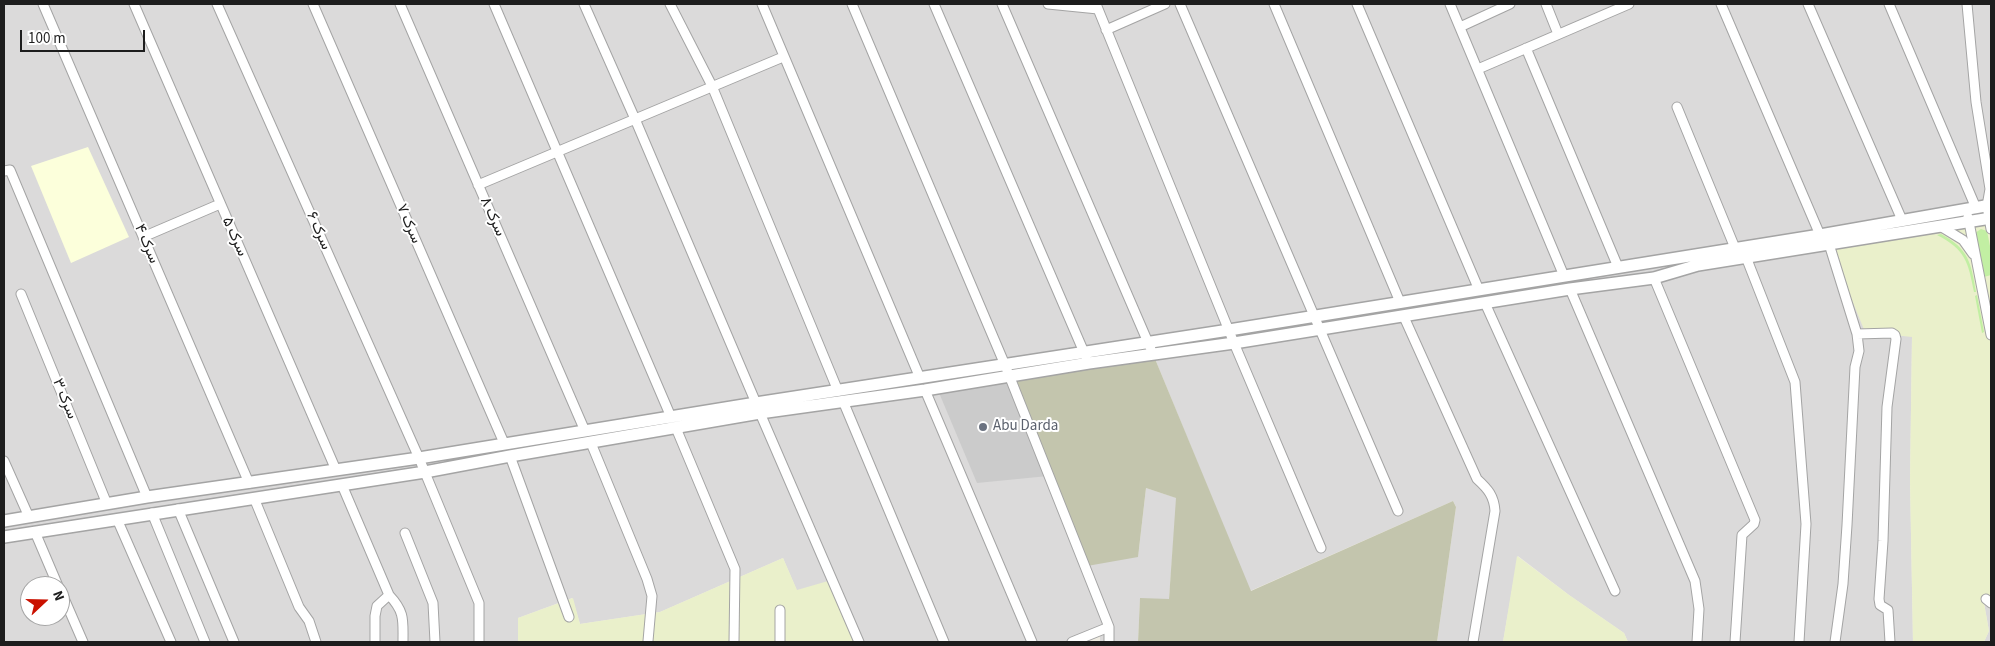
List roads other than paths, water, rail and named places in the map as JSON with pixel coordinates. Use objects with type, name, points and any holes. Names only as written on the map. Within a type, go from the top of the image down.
[{"type":"street","name":"سرک ۴","points":[[43,4],[249,483]]},
{"type":"street","name":"سرک ۵","points":[[134,4],[336,470]]},
{"type":"street","name":"سرک ۶","points":[[217,4],[419,458],[479,603],[478,642]]},
{"type":"street","name":"سرک ۷","points":[[313,4],[504,443]]},
{"type":"street","name":"سرک ۸","points":[[400,4],[585,431]]},
{"type":"street","points":[[494,4],[559,151],[735,569],[734,642]]},
{"type":"street","points":[[584,4],[859,642]]},
{"type":"street","points":[[670,4],[712,86],[944,642]]},
{"type":"street","points":[[762,4],[920,378]]},
{"type":"street","points":[[852,4],[1007,370],[1109,627],[1109,642]]},
{"type":"street","points":[[934,4],[1087,358]]},
{"type":"street","points":[[1002,4],[1153,354]]},
{"type":"street","points":[[1048,4],[1097,6],[1234,343],[1321,548]]},
{"type":"street","points":[[1106,30],[1164,4]]},
{"type":"street","points":[[1180,4],[1398,511]]},
{"type":"street","points":[[1274,4],[1400,302]]},
{"type":"street","points":[[1357,4],[1479,290]]},
{"type":"street","points":[[1450,4],[1564,276]]},
{"type":"street","points":[[1460,27],[1510,4]]},
{"type":"street","points":[[1546,4],[1558,34]]},
{"type":"street","points":[[1478,69],[1629,4]]},
{"type":"street","points":[[1721,4],[1820,235]]},
{"type":"street","points":[[1808,4],[1902,220]]},
{"type":"street","points":[[1889,4],[1980,207],[1991,222]]},
{"type":"street","points":[[1967,4],[1976,102],[1990,189],[1969,222],[1991,335]]},
{"type":"street","points":[[1526,48],[1618,267]]},
{"type":"street","points":[[478,185],[783,57]]},
{"type":"street","points":[[1677,107],[1735,248]]},
{"type":"street","points":[[4,171],[10,170],[146,497]]},
{"type":"street","points":[[143,236],[220,204]]},
{"type":"street","points":[[1087,358],[1148,343],[1820,235],[1980,207]]},
{"type":"street","points":[[840,396],[920,378],[1007,370],[1087,358],[1153,354],[1234,343],[1570,289],[1654,278],[1698,264],[1940,226],[1969,222],[1991,222]]},
{"type":"street","points":[[1940,226],[1956,235],[1968,246],[1978,266]]},
{"type":"street","points":[[1829,244],[1857,334],[1859,351],[1855,367],[1843,584],[1835,642]]},
{"type":"street","points":[[1746,257],[1795,382],[1806,524],[1799,642]]},
{"type":"street","points":[[1654,278],[1755,520],[1754,524],[1742,535],[1735,642]]},
{"type":"street","points":[[1981,284],[1991,279]]},
{"type":"street","points":[[1570,289],[1695,581],[1699,598],[1697,642]]},
{"type":"street","name":"سرک ۳","points":[[21,294],[107,504]]},
{"type":"street","points":[[1485,303],[1615,591]]},
{"type":"street","points":[[1404,316],[1477,479],[1488,489],[1494,500],[1495,511],[1473,642]]},
{"type":"street","points":[[1857,334],[1892,333],[1896,339],[1887,407],[1883,541],[1879,599],[1880,605],[1888,610],[1890,642]]},
{"type":"street","points":[[4,521],[146,497],[419,458],[585,431],[674,422],[840,396],[925,390],[1007,370]]},
{"type":"street","points":[[925,390],[1032,642]]},
{"type":"street","points":[[4,536],[425,472],[591,443],[674,422]]},
{"type":"street","points":[[591,443],[647,579],[652,596],[648,641]]},
{"type":"street","points":[[510,456],[569,617]]},
{"type":"street","points":[[4,461],[29,518]]},
{"type":"street","points":[[342,485],[389,595],[403,614],[403,642]]},
{"type":"street","points":[[254,498],[299,608],[309,621],[316,642]]},
{"type":"street","points":[[178,509],[234,642]]},
{"type":"street","points":[[152,513],[205,642]]},
{"type":"street","points":[[117,519],[171,642]]},
{"type":"street","points":[[35,532],[54,576]]},
{"type":"street","points":[[405,533],[433,602],[434,642]]},
{"type":"street","points":[[375,642],[374,616],[377,606],[389,595]]},
{"type":"street","points":[[780,610],[780,642]]},
{"type":"street","points":[[70,613],[83,642]]},
{"type":"street","points":[[1072,642],[1109,627]]},
{"type":"place","name":"Abu Darda","points":[[983,427]]}]
